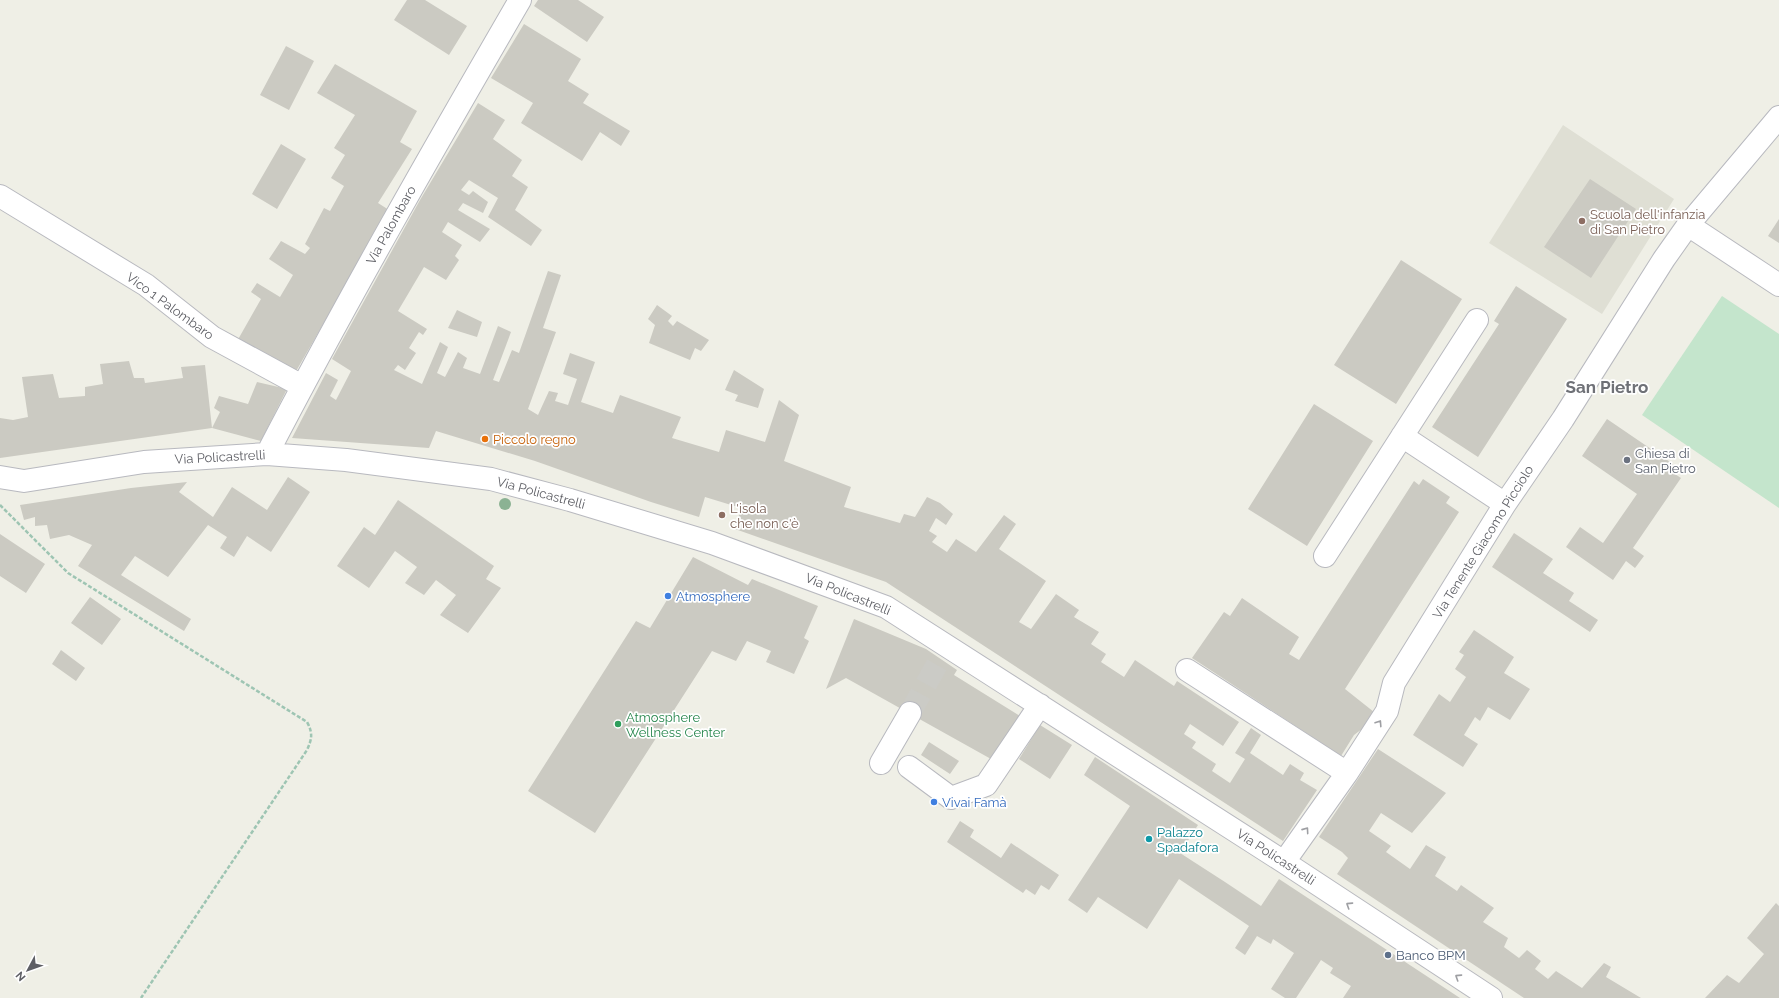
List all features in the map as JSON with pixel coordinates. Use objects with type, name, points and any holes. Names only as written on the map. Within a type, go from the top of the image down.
[{"type":"street","name":"Via Palombaro","points":[[267,454],[302,386],[401,207],[520,0]]},
{"type":"street","name":"Via Tenente Giacomo Picciolo","points":[[1284,862],[1347,772],[1387,711],[1394,683],[1505,504],[1563,419],[1688,225],[1779,118]]},
{"type":"street","name":"Vico 1 Palombaro","points":[[0,196],[146,285],[212,337],[302,386]]},
{"type":"street","points":[[1688,225],[1779,285]]},
{"type":"street","points":[[1325,556],[1477,320]]},
{"type":"street","points":[[1402,436],[1505,504]]},
{"type":"street","name":"Via Policastrelli","points":[[0,476],[24,481],[144,462],[267,454],[346,460],[491,479],[570,500],[712,543],[886,607],[943,652],[1040,705],[1284,862],[1491,998]]},
{"type":"street","points":[[1187,670],[1347,772]]},
{"type":"street","points":[[909,767],[951,798],[986,785],[1040,705]]},
{"type":"street","points":[[881,763],[910,713]]},
{"type":"path","points":[[0,505],[68,573],[307,722],[311,730],[312,739],[307,750],[141,998]]},
{"type":"shaded area","name":"Scuola dell'infanzia di San Pietro","points":[[1563,125],[1674,199],[1602,314],[1489,243]]},
{"type":"green space","points":[[1722,296],[1779,334],[1779,508],[1642,415]]},
{"type":"building","points":[[407,0],[425,0],[467,26],[449,55],[394,20]]},
{"type":"building","points":[[538,0],[578,0],[604,17],[587,42],[534,6]]},
{"type":"building","points":[[524,24],[581,59],[568,81],[589,94],[583,103],[630,131],[621,146],[600,132],[582,161],[521,123],[533,103],[491,78]]},
{"type":"building","points":[[286,46],[314,61],[289,110],[260,95]]},
{"type":"building","points":[[335,64],[417,111],[400,142],[412,149],[378,203],[389,210],[295,373],[236,343],[261,299],[251,292],[257,283],[280,297],[293,275],[269,259],[281,241],[305,254],[310,248],[305,244],[324,208],[330,211],[344,186],[331,178],[345,155],[334,148],[355,115],[317,93]]},
{"type":"building","points":[[478,103],[505,120],[493,139],[522,160],[512,176],[528,187],[515,210],[542,230],[531,246],[488,217],[498,198],[469,180],[461,190],[469,195],[473,191],[488,202],[483,213],[463,203],[458,210],[490,229],[480,242],[448,222],[442,232],[462,245],[455,256],[459,260],[446,280],[424,267],[398,311],[427,329],[423,335],[419,332],[409,348],[416,353],[405,370],[398,365],[394,370],[422,384],[440,342],[448,347],[437,373],[445,377],[458,352],[467,358],[463,368],[480,374],[498,326],[511,332],[493,380],[499,382],[512,350],[519,353],[548,271],[561,275],[543,328],[556,332],[528,409],[538,415],[549,391],[558,393],[555,401],[568,405],[577,379],[563,374],[570,353],[595,362],[581,402],[613,413],[620,395],[681,417],[672,438],[719,452],[726,430],[765,442],[779,400],[799,415],[784,461],[851,487],[844,507],[900,523],[904,514],[915,517],[927,497],[940,503],[953,514],[946,525],[936,518],[929,531],[937,536],[932,542],[947,552],[956,539],[976,552],[1004,515],[1016,524],[999,549],[1046,581],[1019,622],[1031,629],[1056,594],[1079,610],[1074,617],[1099,632],[1091,644],[1106,654],[1101,662],[1124,677],[1135,660],[1174,686],[1177,681],[1239,722],[1223,746],[1190,724],[1184,734],[1196,742],[1192,748],[1216,764],[1212,771],[1230,783],[1245,759],[1235,753],[1251,728],[1261,735],[1250,753],[1283,775],[1290,764],[1304,773],[1300,780],[1317,790],[1283,841],[886,582],[735,529],[741,508],[705,497],[699,517],[651,502],[535,461],[436,431],[429,448],[292,438],[326,373],[338,380],[330,396],[336,400],[351,371],[332,359],[420,200]]},
{"type":"building","points":[[281,144],[306,159],[277,209],[252,194]]},
{"type":"building","points":[[1590,179],[1636,209],[1591,278],[1544,247]]},
{"type":"building","points":[[1779,219],[1779,243],[1768,236]]},
{"type":"building","points":[[1401,260],[1462,299],[1396,404],[1334,365]]},
{"type":"building","points":[[1516,286],[1567,319],[1478,457],[1432,427],[1499,324],[1494,321]]},
{"type":"building","points":[[657,305],[672,316],[668,321],[673,326],[677,321],[709,340],[701,351],[695,348],[690,360],[649,343],[655,325],[648,319]]},
{"type":"building","points":[[457,310],[482,322],[477,337],[448,328]]},
{"type":"building","points":[[129,361],[134,378],[144,378],[145,383],[183,378],[181,367],[205,365],[212,428],[0,458],[0,418],[13,420],[28,417],[22,377],[53,374],[59,398],[85,396],[85,387],[103,384],[100,364]]},
{"type":"building","points":[[734,370],[764,389],[758,408],[735,401],[738,395],[725,390]]},
{"type":"building","points":[[257,382],[287,389],[261,441],[212,428],[220,412],[214,408],[219,396],[248,404]]},
{"type":"building","points":[[1314,404],[1373,441],[1307,546],[1248,509]]},
{"type":"building","points":[[1607,419],[1673,464],[1669,470],[1681,478],[1633,548],[1644,556],[1635,568],[1626,561],[1613,580],[1566,547],[1580,527],[1603,543],[1637,494],[1582,456]]},
{"type":"building","points":[[288,477],[310,492],[271,552],[247,536],[234,557],[220,548],[227,537],[208,525],[168,577],[135,556],[121,575],[191,619],[184,631],[78,566],[92,545],[69,535],[50,539],[47,525],[35,526],[35,517],[24,520],[20,505],[131,488],[187,482],[179,492],[213,517],[232,487],[267,510]]},
{"type":"building","points":[[1423,479],[1450,497],[1446,503],[1459,512],[1345,689],[1379,716],[1354,735],[1341,756],[1192,658],[1224,612],[1230,616],[1242,598],[1299,637],[1289,654],[1299,660],[1414,481],[1419,485]]},
{"type":"building","points":[[398,500],[494,566],[486,579],[501,588],[468,633],[440,615],[456,595],[436,580],[424,595],[405,583],[417,567],[395,551],[369,588],[337,566],[364,527],[375,535]]},
{"type":"building","points":[[1514,533],[1553,559],[1543,573],[1574,593],[1569,601],[1598,620],[1590,632],[1492,567]]},
{"type":"building","points":[[0,534],[45,564],[26,593],[0,576]]},
{"type":"building","name":"Atmosphere Wellness Center","points":[[693,557],[748,585],[752,579],[818,606],[804,638],[809,641],[794,674],[766,662],[771,651],[747,641],[736,661],[712,651],[595,833],[528,791],[636,621],[650,628]]},
{"type":"building","points":[[90,597],[121,619],[102,645],[71,623]]},
{"type":"building","points":[[854,619],[926,649],[957,670],[954,675],[1020,716],[991,759],[846,678],[826,689]]},
{"type":"building","points":[[1474,630],[1514,657],[1504,673],[1530,689],[1510,720],[1488,707],[1480,721],[1475,717],[1464,735],[1478,744],[1463,767],[1413,735],[1439,694],[1450,702],[1466,677],[1455,669],[1464,655],[1459,652]]},
{"type":"building","points":[[61,650],[85,668],[76,681],[52,664]]},
{"type":"building","points":[[1040,725],[1072,745],[1050,779],[1019,759]]},
{"type":"building","points":[[929,742],[959,761],[950,774],[921,755]]},
{"type":"building","points":[[1378,749],[1446,793],[1412,833],[1381,813],[1369,831],[1391,846],[1386,852],[1410,869],[1426,845],[1446,857],[1435,876],[1457,891],[1461,885],[1494,908],[1483,922],[1508,938],[1504,947],[1519,958],[1527,950],[1541,961],[1535,969],[1548,979],[1556,971],[1582,988],[1604,963],[1611,967],[1606,977],[1641,998],[1524,998],[1337,874],[1348,858],[1342,852],[1319,837]]},
{"type":"building","points":[[1095,757],[1198,825],[1180,853],[1261,906],[1279,879],[1460,998],[1343,998],[1351,986],[1330,973],[1333,968],[1321,960],[1296,998],[1285,998],[1271,989],[1294,953],[1273,939],[1271,944],[1257,936],[1245,955],[1235,948],[1249,926],[1179,879],[1147,929],[1098,897],[1087,913],[1068,900],[1130,806],[1084,775]]},
{"type":"building","points":[[960,821],[974,830],[970,837],[1001,858],[1011,843],[1059,875],[1049,890],[1041,885],[1035,895],[1026,889],[1023,893],[947,842]]},
{"type":"building","points":[[1776,903],[1779,906],[1779,998],[1705,998],[1727,975],[1739,983],[1764,954],[1747,938]]},
{"type":"tunnel","points":[[910,713],[940,659]]},
{"type":"place","name":"Scuola dell'infanzia di San Pietro","points":[[1582,221]]},
{"type":"place","name":"Piccolo regno","points":[[485,439]]},
{"type":"place","name":"Chiesa di San Pietro","points":[[1627,460]]},
{"type":"place","name":"L'isola che non c'è","points":[[722,515]]},
{"type":"place","name":"Atmosphere","points":[[668,596]]},
{"type":"place","name":"Atmosphere Wellness Center","points":[[618,724]]},
{"type":"place","name":"Vivai Famà","points":[[934,802]]},
{"type":"place","name":"Palazzo Spadafora","points":[[1149,839]]},
{"type":"place","name":"Banco BPM","points":[[1388,955]]},
{"type":"district","name":"San Pietro","points":[[1607,387]]}]
